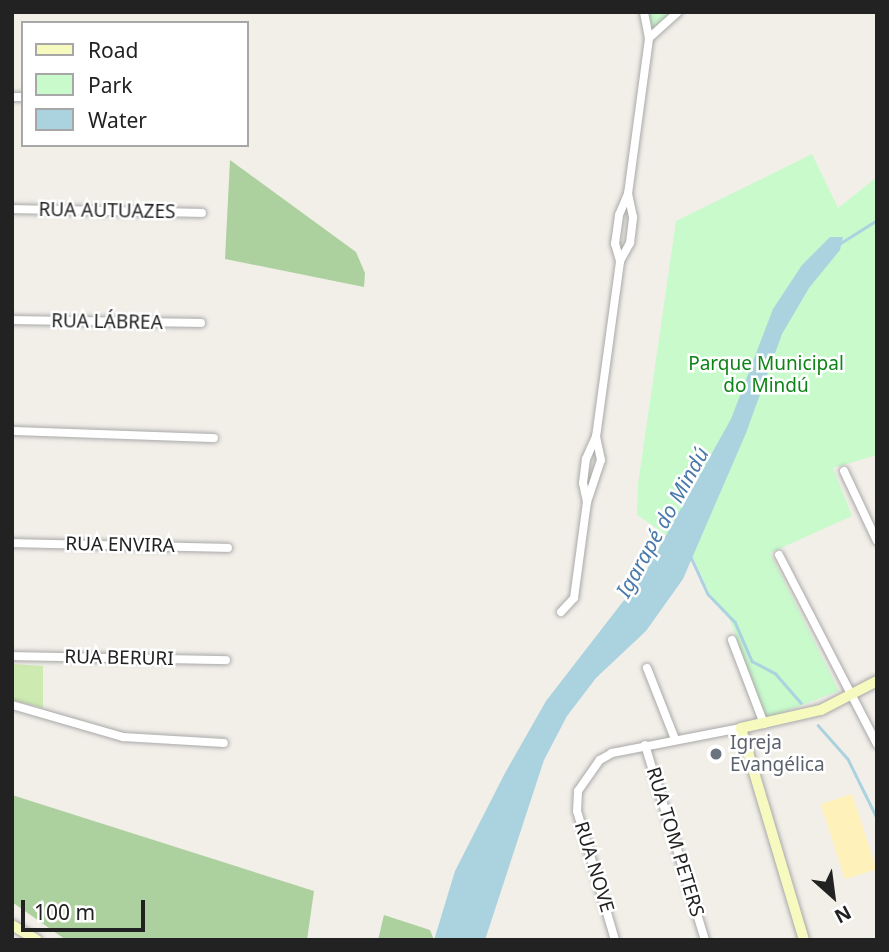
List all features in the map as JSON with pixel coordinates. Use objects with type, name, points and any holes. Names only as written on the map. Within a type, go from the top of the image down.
[{"type":"street","points":[[620,261],[615,244],[619,215],[628,194],[649,38],[644,12]]},
{"type":"street","points":[[649,38],[678,12]]},
{"type":"street","points":[[587,502],[583,481],[596,437],[620,261],[630,243],[633,217],[628,194]]},
{"type":"street","name":"RUA AUTUAZES","points":[[12,209],[202,213]]},
{"type":"street","name":"RUA LÁBREA","points":[[12,320],[201,323]]},
{"type":"street","points":[[12,431],[214,438]]},
{"type":"street","points":[[561,612],[573,598],[587,502],[601,460],[596,437]]},
{"type":"street","points":[[844,471],[877,541]]},
{"type":"street","name":"RUA ENVIRA","points":[[12,543],[228,548]]},
{"type":"street","points":[[779,555],[849,696],[877,744]]},
{"type":"street","points":[[732,640],[764,724]]},
{"type":"street","name":"RUA BERURI","points":[[12,656],[226,660]]},
{"type":"street","points":[[647,668],[675,739]]},
{"type":"street","points":[[645,745],[811,714],[877,681]]},
{"type":"street","points":[[12,705],[123,737],[224,743]]},
{"type":"street","points":[[741,728],[804,940]]},
{"type":"street","name":"RUA NOVE","points":[[615,940],[575,801],[600,760],[645,745]]},
{"type":"street","name":"RUA TOM PETERS","points":[[645,745],[705,940]]},
{"type":"street","points":[[12,925],[37,940]]},
{"type":"green space","points":[[647,12],[675,12],[650,31]]},
{"type":"green space","name":"Parque Municipal do Mindú","points":[[812,154],[838,208],[877,177],[877,455],[833,468],[852,516],[770,553],[839,691],[765,719],[730,620],[710,594],[690,551],[637,515],[638,484],[676,221]]},
{"type":"green space","points":[[230,160],[356,252],[365,273],[364,287],[225,259]]},
{"type":"green space","points":[[12,664],[43,666],[43,708],[12,700]]},
{"type":"green space","points":[[12,795],[314,891],[307,940],[66,940],[12,902]]},
{"type":"green space","points":[[384,915],[430,930],[434,940],[378,940]]},
{"type":"sand","points":[[852,794],[876,869],[845,879],[821,804]]},
{"type":"water","points":[[830,237],[843,237],[840,250],[809,288],[782,334],[746,433],[683,579],[646,631],[596,678],[567,716],[544,760],[485,940],[434,940],[455,871],[505,773],[546,701],[645,573],[731,419],[773,309],[802,265]]},
{"type":"waterway","name":"Igarapé do Mindú","points":[[839,244],[877,220]]},
{"type":"waterway","points":[[691,557],[708,594],[735,622],[752,661],[776,674],[801,703]]},
{"type":"waterway","points":[[818,725],[848,759],[877,818]]},
{"type":"place","name":"Igreja Evangélica","points":[[716,754]]}]
